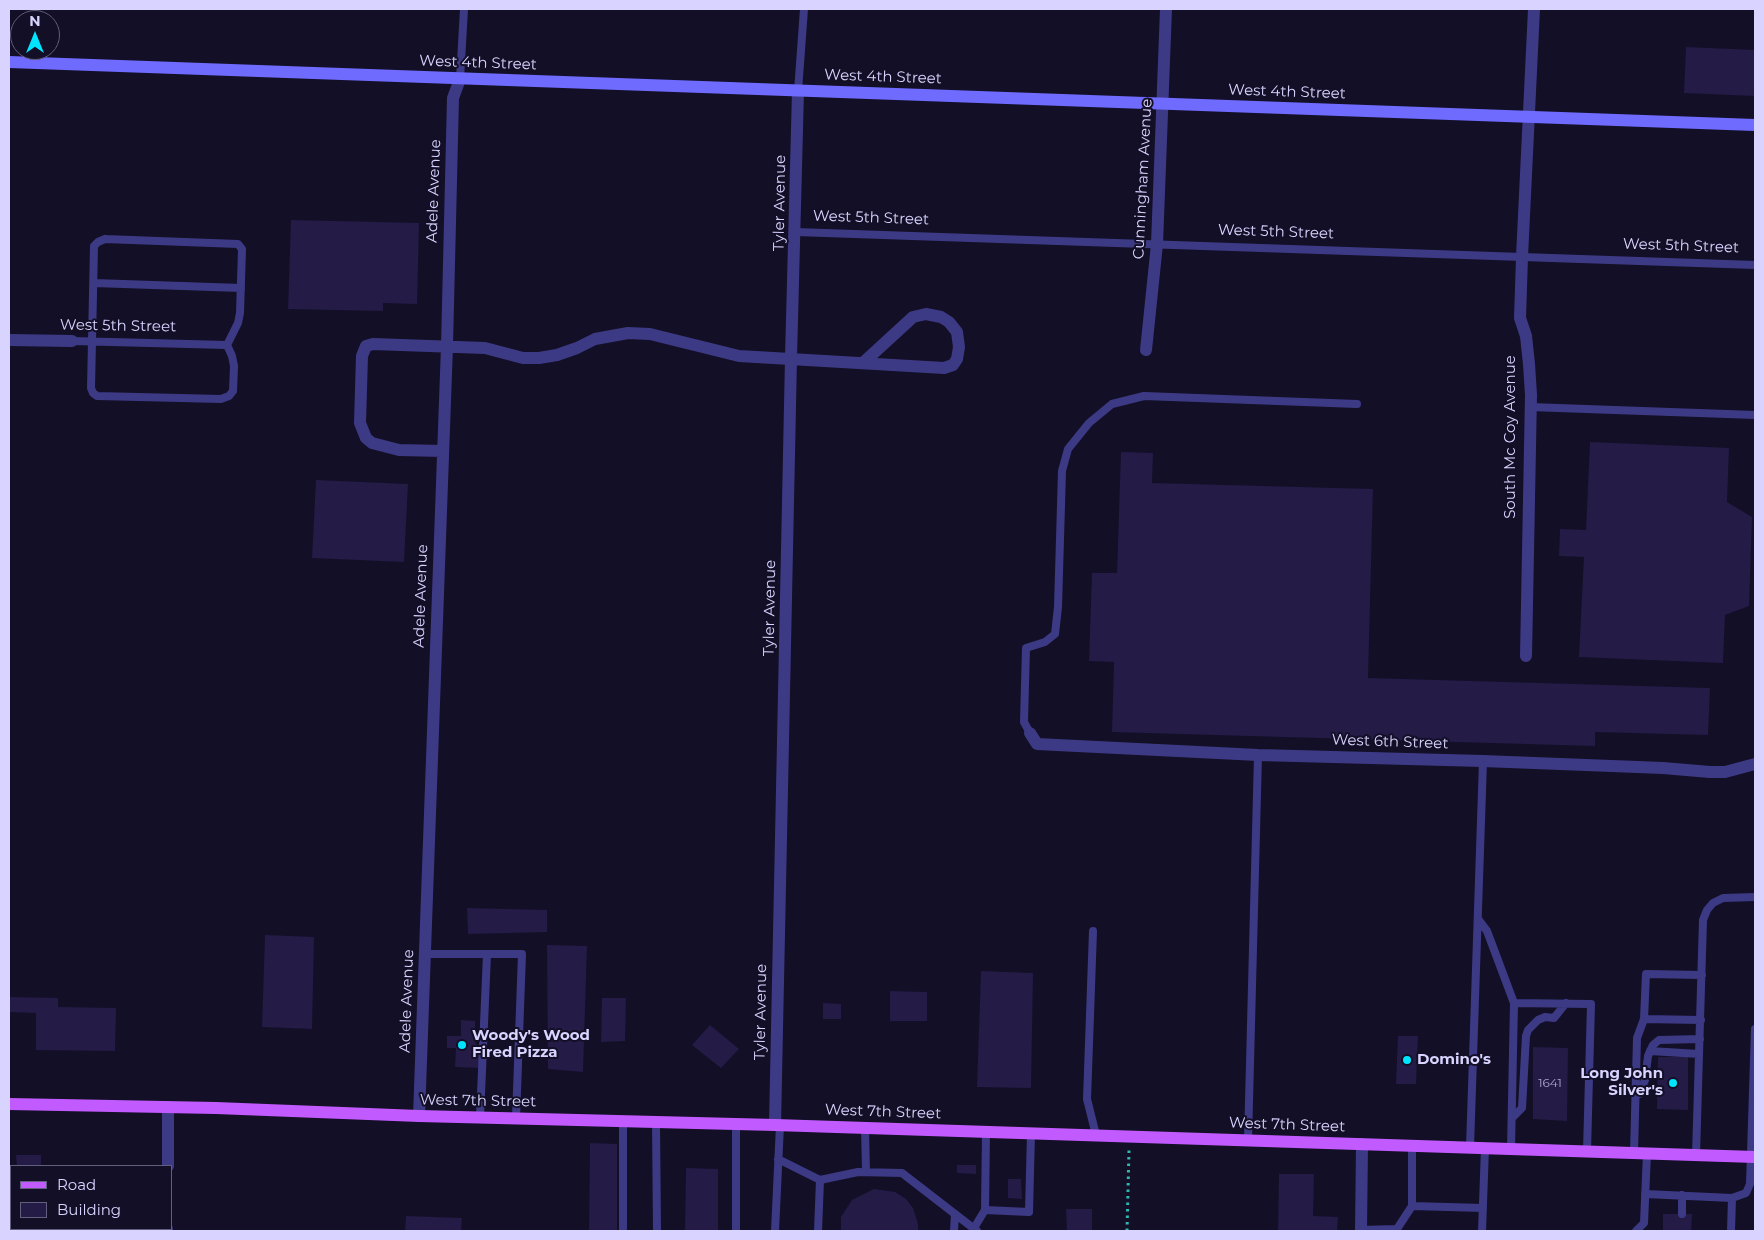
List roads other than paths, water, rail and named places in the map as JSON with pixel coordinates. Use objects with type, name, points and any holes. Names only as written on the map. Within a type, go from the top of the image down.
[{"type":"main road","name":"West 7th Street","points":[[9,1104],[777,1125],[1753,1157]]},
{"type":"street","name":"Cunningham Avenue","points":[[1146,350],[1157,244],[1166,9]]},
{"type":"street","name":"South Mc Coy Avenue","points":[[1526,656],[1530,407],[1526,336],[1520,318],[1534,9]]},
{"type":"street","name":"West 4th Street","points":[[9,62],[1755,124]]},
{"type":"street","name":"Adele Avenue","points":[[419,1116],[443,451],[453,98],[460,79]]},
{"type":"street","name":"Tyler Avenue","points":[[777,1125],[791,358],[796,232],[798,91]]},
{"type":"street","points":[[443,451],[399,450],[372,443],[366,438],[360,423],[362,356],[366,346],[373,344],[485,348],[523,358],[538,358],[557,355],[595,339],[628,333],[650,334],[738,356],[944,368],[953,365],[957,359],[959,347],[957,332],[949,322],[941,317],[926,314],[913,318],[864,362]]},
{"type":"street","name":"West 5th Street","points":[[9,340],[72,341]]},
{"type":"street","name":"West 6th Street","points":[[1030,733],[1037,744],[1258,755],[1483,761],[1663,768],[1710,772],[1725,772],[1755,764]]},
{"type":"street","points":[[168,1107],[168,1165]]},
{"type":"street","points":[[1361,1231],[1362,1144]]},
{"type":"lane","points":[[460,79],[464,9]]},
{"type":"lane","points":[[798,91],[804,9]]},
{"type":"lane","name":"West 5th Street","points":[[796,232],[1755,265]]},
{"type":"lane","points":[[105,239],[238,244],[242,249],[241,288],[238,323],[227,345],[234,366],[234,382],[229,396],[221,399],[97,396],[93,393],[91,388],[94,246],[98,242],[105,239]]},
{"type":"lane","points":[[94,283],[241,288]]},
{"type":"lane","name":"West 5th Street","points":[[72,341],[227,345]]},
{"type":"lane","points":[[1030,733],[1024,722],[1026,648],[1045,642],[1055,634],[1058,607],[1062,471],[1068,449],[1089,423],[1112,404],[1144,396],[1357,404]]},
{"type":"lane","points":[[1530,407],[1755,415]]},
{"type":"lane","points":[[1248,1140],[1258,755]]},
{"type":"lane","points":[[1470,1148],[1483,761]]},
{"type":"lane","points":[[1696,1155],[1703,920],[1707,910],[1713,903],[1723,898],[1755,897]]},
{"type":"lane","points":[[1478,919],[1488,931],[1514,1003],[1511,1149]]},
{"type":"lane","points":[[1093,931],[1087,1099],[1096,1136]]},
{"type":"lane","points":[[424,954],[522,954],[516,1118]]},
{"type":"lane","points":[[480,1117],[487,954]]},
{"type":"lane","points":[[1648,1231],[1644,1223],[1645,1194],[1636,1100],[1637,1038],[1644,1019],[1646,974],[1702,974]]},
{"type":"lane","points":[[1514,1003],[1591,1004],[1587,1152]]},
{"type":"lane","points":[[1512,1118],[1522,1108],[1526,1036],[1528,1030],[1538,1020],[1554,1018],[1566,1004]]},
{"type":"lane","points":[[1644,1019],[1700,1020]]},
{"type":"lane","points":[[1645,1194],[1732,1198],[1746,1193],[1750,1184],[1753,1157],[1755,1029]]},
{"type":"lane","points":[[1636,1100],[1645,1080],[1648,1056],[1653,1045],[1660,1040],[1700,1039]]},
{"type":"lane","points":[[1650,1051],[1699,1054]]},
{"type":"lane","points":[[622,1231],[623,1121]]},
{"type":"lane","points":[[656,1122],[657,1231]]},
{"type":"lane","points":[[736,1124],[736,1231]]},
{"type":"lane","points":[[776,1231],[777,1125]]},
{"type":"lane","points":[[865,1128],[866,1172]]},
{"type":"lane","points":[[778,1159],[820,1180],[858,1172],[902,1173],[976,1230],[985,1210],[986,1132]]},
{"type":"lane","points":[[985,1210],[1029,1212],[1031,1133]]},
{"type":"lane","points":[[1361,1231],[1397,1229],[1412,1206],[1412,1146]]},
{"type":"lane","points":[[1482,1231],[1485,1148]]},
{"type":"lane","points":[[818,1231],[820,1180]]},
{"type":"lane","points":[[1682,1195],[1682,1214]]},
{"type":"lane","points":[[1731,1231],[1732,1198]]},
{"type":"lane","points":[[1412,1206],[1483,1208]]},
{"type":"lane","points":[[954,1231],[955,1214]]},
{"type":"lane","points":[[1636,1231],[1644,1223]]},
{"type":"place","name":"Woody's Wood Fired Pizza","points":[[462,1045]]},
{"type":"place","name":"Domino's","points":[[1407,1060]]},
{"type":"place","name":"Long John Silver's","points":[[1673,1083]]}]
